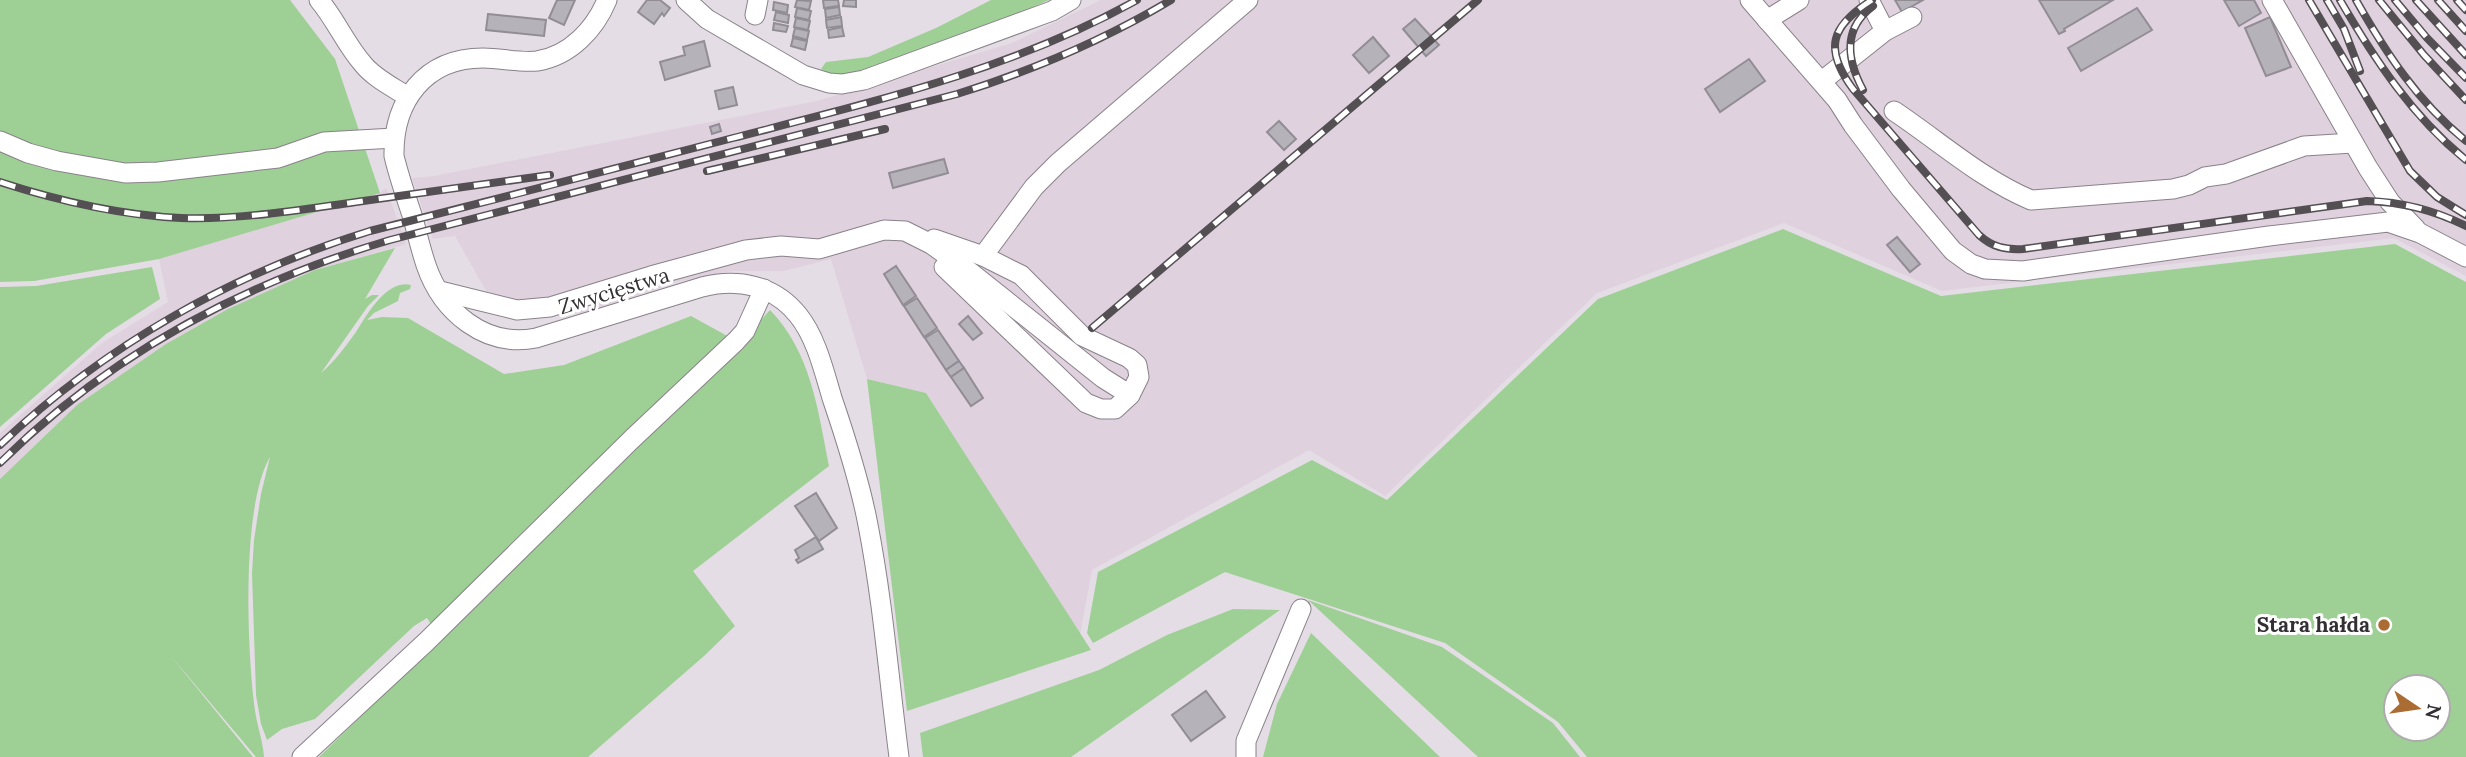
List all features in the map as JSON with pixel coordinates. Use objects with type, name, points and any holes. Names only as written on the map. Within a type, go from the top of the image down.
[{"type":"street","points":[[319,0],[334,18],[362,63],[373,74],[408,97]]},
{"type":"street","name":"Zwycięstwa","points":[[607,0],[600,17],[586,35],[553,56],[538,61],[484,58],[449,64],[424,79],[408,97],[397,122],[394,156],[427,267],[452,309],[468,325],[493,337],[520,341],[546,336],[714,284],[736,282],[764,289],[788,304],[803,321],[822,366],[852,462],[868,525],[899,757]]},
{"type":"street","points":[[685,0],[707,19],[792,70],[816,80],[842,84],[864,80],[1052,11],[1071,0]]},
{"type":"street","points":[[983,256],[1034,187],[1058,163],[1248,0]]},
{"type":"street","points":[[1750,0],[1822,81],[1901,189],[1953,251],[1971,264],[1984,269],[2023,271],[2388,222],[2420,233],[2466,257]]},
{"type":"street","points":[[1767,20],[1799,0]]},
{"type":"street","points":[[1869,0],[1885,31]]},
{"type":"street","points":[[2272,0],[2353,144],[2390,201],[2420,233]]},
{"type":"street","points":[[1822,81],[1885,31],[1912,17]]},
{"type":"street","points":[[1894,111],[1980,172],[2012,192],[2031,200],[2173,189],[2304,146],[2353,144]]},
{"type":"street","points":[[0,141],[57,161],[125,173],[158,172],[278,158],[324,142],[394,138]]},
{"type":"street","points":[[440,291],[517,310],[550,307],[746,250],[780,246],[818,249],[850,238],[884,230],[905,231],[983,256],[1021,275],[1082,336],[1129,358],[1137,365],[1139,377],[1130,395],[1115,409],[1101,409],[1086,403],[928,253],[907,242],[890,238],[850,238]]},
{"type":"street","points":[[905,231],[931,244],[971,272],[1103,378],[1130,395]]},
{"type":"street","points":[[302,757],[426,642],[746,331],[764,289]]},
{"type":"street","points":[[1246,757],[1246,741],[1301,609]]},
{"type":"shaded area","points":[[1101,0],[2466,0],[2466,276],[2394,238],[1942,291],[1784,223],[1597,293],[1385,496],[1309,450],[1092,570],[1080,635],[926,393],[867,379],[831,259],[783,271],[731,271],[677,282],[580,314],[493,303],[455,236],[433,239],[412,178],[434,176],[817,101],[1012,43]]},
{"type":"shaded area","points":[[386,188],[406,244],[315,270],[77,405],[0,479],[0,433],[102,343],[168,302],[159,259],[34,281],[0,280],[380,193]]},
{"type":"green space","points":[[0,0],[290,0],[335,59],[380,193],[159,259],[34,281],[0,282]]},
{"type":"green space","points":[[991,0],[1049,0],[873,77],[831,75],[821,69],[826,62],[868,57],[936,28]]},
{"type":"green space","points":[[1783,229],[1941,296],[2395,244],[2466,282],[2466,757],[1587,757],[1558,722],[1445,643],[1225,572],[1093,643],[1087,633],[1098,572],[1312,460],[1387,500],[1598,299]]},
{"type":"green space","points":[[395,248],[365,299],[379,295],[368,306],[321,373],[344,348],[378,300],[402,284],[411,285],[410,289],[400,293],[398,301],[374,313],[367,320],[382,317],[408,318],[504,374],[564,365],[691,316],[731,338],[434,629],[427,618],[414,626],[315,719],[282,729],[267,740],[256,695],[252,573],[261,494],[270,457],[254,509],[249,580],[252,684],[264,757],[256,757],[171,656],[253,757],[0,757],[0,479],[77,405],[166,344],[228,309],[315,270]]},
{"type":"green space","points":[[152,267],[160,299],[106,334],[0,427],[0,287],[36,286]]},
{"type":"green space","points":[[770,310],[784,326],[804,363],[816,403],[829,466],[693,571],[735,626],[588,757],[319,757],[692,395]]},
{"type":"green space","points":[[867,379],[926,393],[1091,650],[907,711]]},
{"type":"green space","points":[[1308,600],[1442,647],[1553,723],[1580,757],[1478,757]]},
{"type":"green space","points":[[1233,609],[1280,610],[1071,757],[923,757],[920,733],[1099,670],[1167,635]]},
{"type":"green space","points":[[1311,633],[1440,757],[1263,757],[1277,704]]},
{"type":"building","points":[[557,0],[575,0],[564,25],[549,18]]},
{"type":"building","points":[[647,0],[660,0],[670,8],[664,16],[662,13],[654,24],[638,12]]},
{"type":"building","points":[[797,0],[811,1],[809,10],[795,7]]},
{"type":"building","points":[[823,0],[838,0],[839,6],[824,8]]},
{"type":"building","points":[[844,0],[856,0],[856,7],[843,6]]},
{"type":"building","points":[[1895,0],[1923,0],[1902,12]]},
{"type":"building","points":[[2039,0],[2113,0],[2059,34]]},
{"type":"building","points":[[2224,0],[2254,0],[2261,13],[2239,26]]},
{"type":"building","points":[[774,2],[788,5],[787,13],[773,10]]},
{"type":"building","points":[[839,7],[840,15],[826,18],[825,9]]},
{"type":"building","points":[[797,8],[811,11],[809,20],[795,17]]},
{"type":"building","points":[[2137,8],[2152,30],[2081,71],[2068,48]]},
{"type":"building","points":[[776,12],[789,15],[788,23],[774,20]]},
{"type":"building","points":[[488,14],[546,20],[544,36],[486,30]]},
{"type":"building","points":[[841,17],[842,26],[827,28],[826,20]]},
{"type":"building","points":[[2270,17],[2291,67],[2266,76],[2245,28]]},
{"type":"building","points":[[796,18],[810,21],[808,30],[794,27]]},
{"type":"building","points":[[1415,19],[1439,45],[1426,56],[1403,29]]},
{"type":"building","points":[[774,23],[788,26],[786,32],[773,30]]},
{"type":"building","points":[[842,27],[844,36],[829,38],[828,30]]},
{"type":"building","points":[[795,28],[809,31],[807,40],[793,36]]},
{"type":"building","points":[[1373,37],[1389,56],[1369,73],[1353,55]]},
{"type":"building","points":[[793,38],[807,41],[805,50],[791,46]]},
{"type":"building","points":[[704,41],[710,66],[665,80],[660,62],[685,55],[683,47]]},
{"type":"building","points":[[1749,59],[1765,81],[1720,112],[1705,89]]},
{"type":"building","points":[[733,87],[737,105],[719,109],[715,91]]},
{"type":"building","points":[[1279,121],[1296,139],[1284,150],[1267,132]]},
{"type":"building","points":[[719,124],[721,131],[712,134],[710,127]]},
{"type":"building","points":[[944,159],[948,173],[893,188],[889,173]]},
{"type":"building","points":[[1897,237],[1920,264],[1910,272],[1887,245]]},
{"type":"building","points":[[896,266],[916,296],[903,305],[884,274]]},
{"type":"building","points":[[917,298],[937,328],[924,337],[904,306]]},
{"type":"building","points":[[968,316],[982,333],[973,340],[959,324]]},
{"type":"building","points":[[938,330],[959,361],[946,370],[925,338]]},
{"type":"building","points":[[959,361],[964,368],[951,377],[946,370]]},
{"type":"building","points":[[964,368],[983,398],[971,406],[951,377]]},
{"type":"building","points":[[816,493],[837,528],[819,541],[795,506]]},
{"type":"building","points":[[816,537],[823,549],[798,563],[795,550]]},
{"type":"building","points":[[1206,691],[1225,717],[1191,741],[1172,715]]},
{"type":"railway","points":[[0,445],[40,409],[127,345],[220,291],[319,248],[370,231],[940,82],[1040,46],[1137,0]]},
{"type":"railway","points":[[0,463],[42,424],[133,356],[231,301],[336,257],[390,240],[957,94],[1067,53],[1171,0]]},
{"type":"railway","points":[[1092,328],[1478,0]]},
{"type":"railway","points":[[1872,0],[1848,19],[1836,39],[1835,50],[1844,74],[1853,89],[1979,235],[1994,245],[2023,249],[2367,201],[2418,208],[2466,226]]},
{"type":"railway","points":[[2309,0],[2410,171],[2437,197],[2466,215]]},
{"type":"railway","points":[[2327,0],[2344,29],[2360,71]]},
{"type":"railway","points":[[2340,0],[2396,86],[2428,125],[2466,160]]},
{"type":"railway","points":[[2356,0],[2404,76],[2433,110],[2466,141]]},
{"type":"railway","points":[[2379,0],[2424,55],[2466,100]]},
{"type":"railway","points":[[2395,0],[2466,78]]},
{"type":"railway","points":[[2416,0],[2466,55]]},
{"type":"railway","points":[[2438,0],[2466,31]]},
{"type":"railway","points":[[2457,0],[2466,10]]},
{"type":"railway","points":[[1863,90],[1853,67],[1850,45],[1856,25],[1873,6]]},
{"type":"railway","points":[[707,171],[885,129]]},
{"type":"railway","points":[[0,182],[67,201],[112,210],[203,218],[291,211],[550,175]]},
{"type":"place","name":"Stara hałda","points":[[2384,625]]}]
